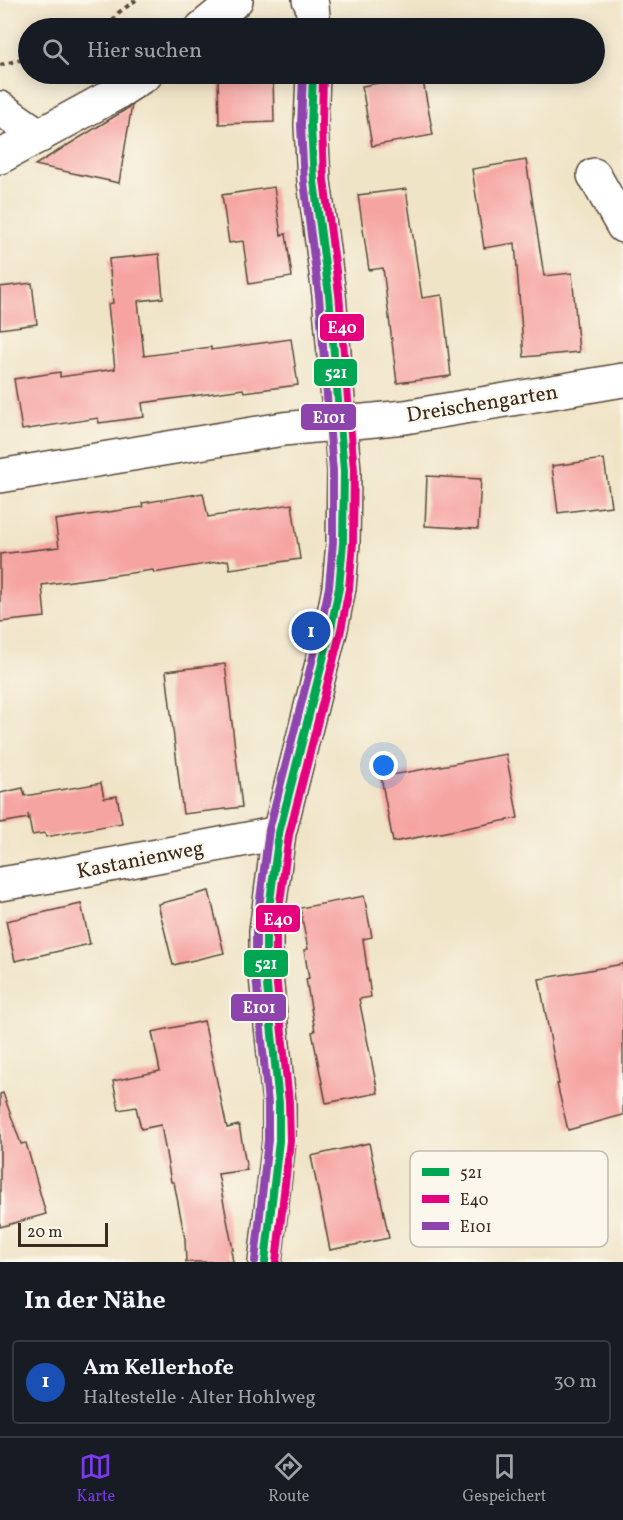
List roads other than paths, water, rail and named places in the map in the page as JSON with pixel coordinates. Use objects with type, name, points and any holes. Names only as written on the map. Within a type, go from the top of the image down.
[{"type":"street","points":[[214,18],[236,0]]},
{"type":"street","points":[[309,0],[312,5],[313,18]]},
{"type":"street","points":[[0,157],[130,84]]},
{"type":"street","points":[[266,1262],[279,1141],[279,1113],[266,976],[266,931],[279,833],[331,628],[339,588],[343,543],[344,481],[340,423],[329,295],[314,181],[311,125],[313,84]]},
{"type":"street","points":[[0,108],[40,136]]},
{"type":"street","points":[[594,175],[623,226]]},
{"type":"street","name":"Dreischengarten","points":[[0,476],[283,429],[405,417],[623,380]]},
{"type":"street","name":"Kastanienweg","points":[[0,884],[279,833]]},
{"type":"place","name":"Am Kellerhofe","points":[[311,631]]}]
